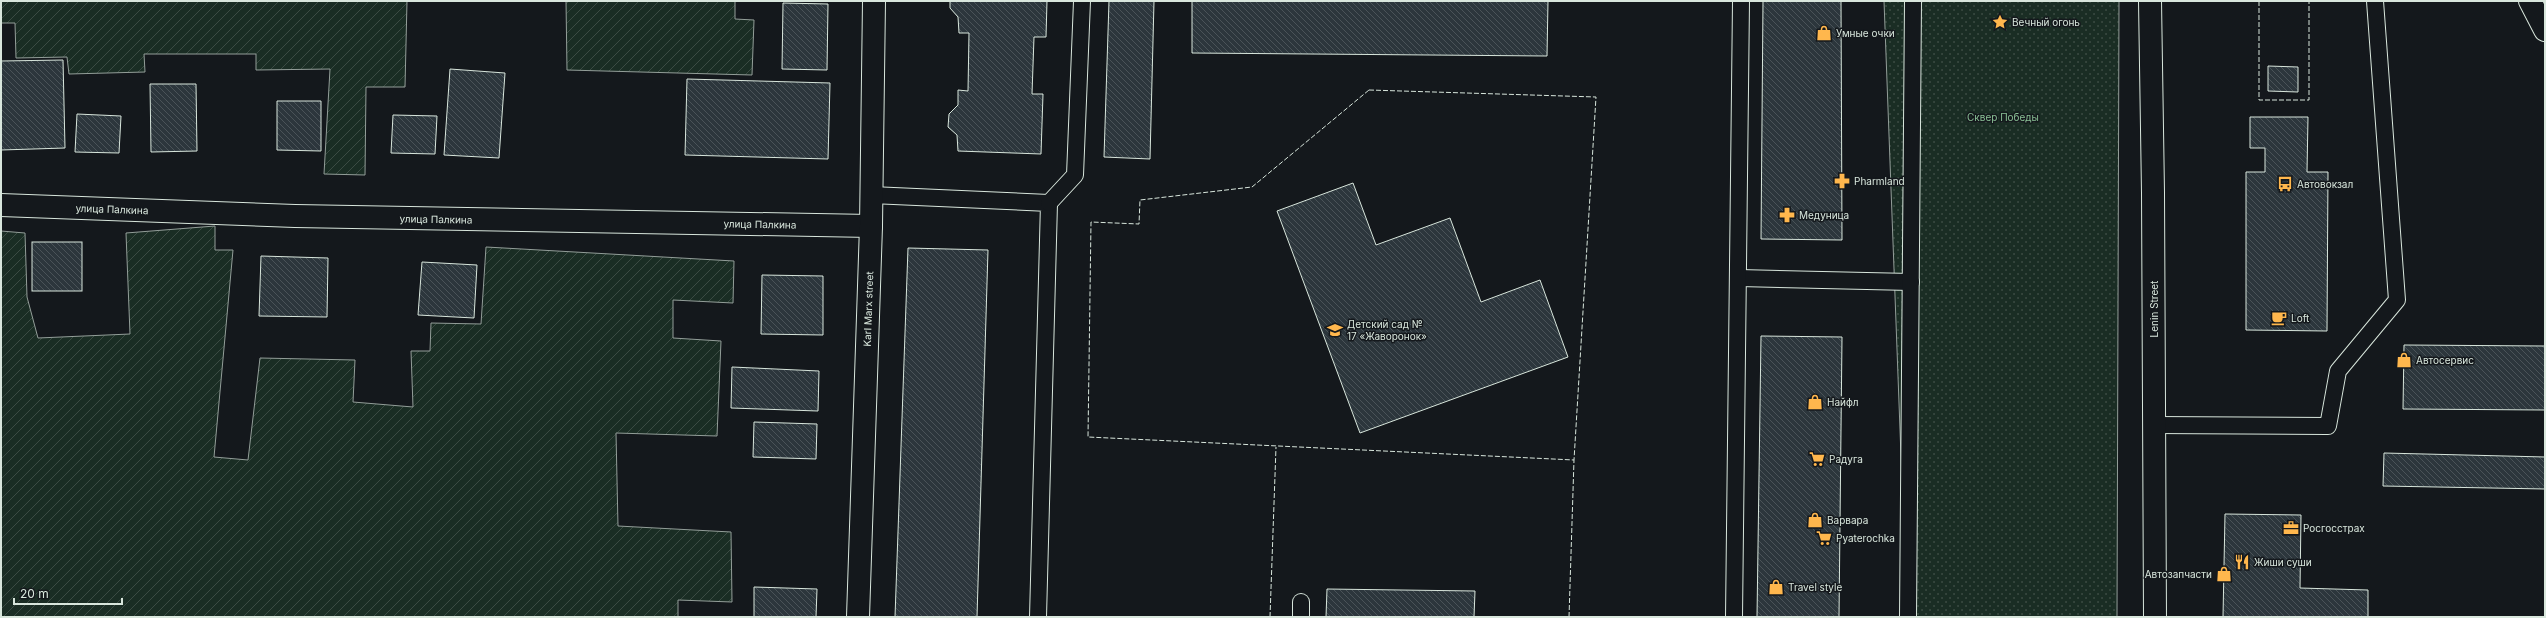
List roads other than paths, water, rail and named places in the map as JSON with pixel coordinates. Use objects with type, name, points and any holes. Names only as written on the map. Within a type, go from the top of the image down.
[{"type":"street","name":"Karl Marx street","points":[[858,617],[871,226],[874,1]]},
{"type":"street","name":"Lenin Street","points":[[2150,1],[2155,617]]},
{"type":"street","points":[[2530,1],[2545,30]]},
{"type":"street","name":"улица Палкина","points":[[1,205],[295,216],[871,226]]},
{"type":"lane","points":[[1038,617],[1049,203],[1075,175],[1082,1]]},
{"type":"lane","points":[[1734,617],[1741,1]]},
{"type":"lane","points":[[1908,617],[1913,1]]},
{"type":"lane","points":[[2154,426],[2328,426],[2338,371],[2397,300],[2375,1]]},
{"type":"lane","points":[[871,195],[1049,203]]},
{"type":"lane","points":[[1739,278],[1911,282]]},
{"type":"place","name":"Вечный огонь","points":[[2000,22]]},
{"type":"place","name":"Умные очки","points":[[1824,33]]},
{"type":"place","name":"Pharmland","points":[[1842,181]]},
{"type":"place","name":"Автовокзал","points":[[2285,184]]},
{"type":"place","name":"Медуница","points":[[1787,215]]},
{"type":"place","name":"Loft","points":[[2279,318]]},
{"type":"place","name":"Детский сад № 17 «Жаворонок»","points":[[1335,330]]},
{"type":"place","name":"Автосервис","points":[[2404,360]]},
{"type":"place","name":"Найфл","points":[[1815,402]]},
{"type":"place","name":"Радуга","points":[[1817,459]]},
{"type":"place","name":"Варвара","points":[[1815,520]]},
{"type":"place","name":"Росгосстрах","points":[[2291,528]]},
{"type":"place","name":"Pyaterochka","points":[[1824,538]]},
{"type":"place","name":"Жиши суши","points":[[2242,562]]},
{"type":"place","name":"Автозапчасти","points":[[2224,574]]},
{"type":"place","name":"Travel style","points":[[1776,587]]},
{"type":"park label","name":"Сквер Победы","points":[[2003,117]]}]
